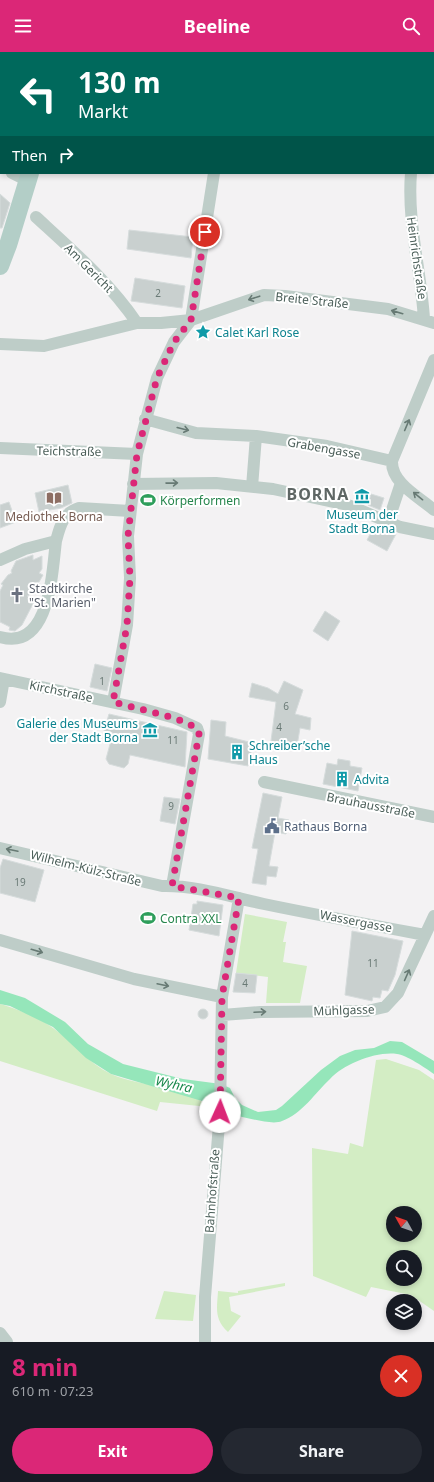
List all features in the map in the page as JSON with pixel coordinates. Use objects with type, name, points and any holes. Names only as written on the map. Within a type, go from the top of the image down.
[{"type":"main road","points":[[0,266],[8,245],[23,176]]},
{"type":"street","points":[[113,702],[127,625],[130,578],[128,536],[137,454],[157,378],[174,342],[191,320],[214,174]]},
{"type":"street","name":"Heinrichstraße","points":[[411,174],[412,233],[429,321]]},
{"type":"street","name":"Am Gericht","points":[[36,217],[102,279],[137,323]]},
{"type":"street","name":"Breite Straße","points":[[0,344],[44,346],[137,323],[161,323],[191,320],[264,295],[285,296],[388,309],[429,321]]},
{"type":"street","points":[[434,360],[392,461],[394,475],[401,483],[434,510]]},
{"type":"street","name":"Grabengasse","points":[[145,419],[196,432],[256,436],[327,446],[392,461]]},
{"type":"street","points":[[252,487],[256,436]]},
{"type":"street","name":"Teichstraße","points":[[0,448],[137,454]]},
{"type":"street","points":[[133,484],[216,483],[252,487],[348,505],[400,527],[434,534]]},
{"type":"street","points":[[388,522],[401,483]]},
{"type":"street","points":[[0,637],[17,638],[28,634],[35,626],[45,608],[53,578],[56,542],[61,523],[67,514],[79,508],[130,511]]},
{"type":"street","points":[[0,560],[25,549],[56,542]]},
{"type":"street","points":[[0,702],[2,678]]},
{"type":"street","name":"Kirchstraße","points":[[2,678],[160,713],[197,728],[199,734],[172,886]]},
{"type":"street","name":"Brauhausstraße","points":[[264,782],[434,817]]},
{"type":"street","name":"Wilhelm-Külz-Straße","points":[[0,848],[137,881],[239,898]]},
{"type":"street","name":"Wassergasse","points":[[239,898],[425,935]]},
{"type":"street","name":"Bahnhofstraße","points":[[205,1342],[205,1297],[220,1112],[222,997],[239,898]]},
{"type":"street","name":"Mühlgasse","points":[[222,1015],[261,1012],[367,1011],[385,1007],[392,1002],[398,993],[434,916]]},
{"type":"street","points":[[0,940],[134,979],[222,997]]},
{"type":"street","points":[[0,1333],[7,1342]]},
{"type":"shaded area","points":[[245,914],[287,922],[283,942],[286,942],[283,962],[307,966],[300,1003],[266,1003],[268,977],[236,973]]},
{"type":"shaded area","points":[[0,1004],[13,1008],[48,1024],[95,1064],[111,1074],[135,1082],[188,1094],[209,1107],[160,1102],[157,1111],[0,1061]]},
{"type":"shaded area","points":[[386,1059],[419,1070],[434,1080],[434,1311],[422,1303],[422,1294],[406,1294],[371,1287],[366,1297],[313,1276],[312,1148],[348,1154],[350,1143],[363,1147],[376,1060]]},
{"type":"shaded area","points":[[285,1283],[285,1286],[229,1297],[231,1311],[241,1316],[228,1332],[220,1323],[217,1313],[218,1291],[238,1293],[238,1291]]},
{"type":"shaded area","points":[[164,1291],[196,1295],[193,1321],[155,1319]]},
{"type":"water","name":"Wyhra","points":[[0,990],[25,998],[65,1022],[88,1044],[123,1064],[183,1079],[221,1084],[230,1088],[235,1098],[242,1105],[258,1112],[276,1110],[282,1106],[321,1070],[340,1056],[355,1050],[374,1048],[390,1041],[402,1042],[434,1061],[434,1074],[405,1056],[389,1054],[370,1057],[343,1068],[336,1073],[308,1103],[289,1118],[282,1121],[271,1122],[236,1116],[231,1115],[230,1104],[207,1100],[202,1101],[111,1074],[86,1058],[53,1027],[10,1006],[0,1004]]},
{"type":"building","points":[[0,194],[10,203],[2,228],[0,228]]},
{"type":"building","points":[[129,230],[193,237],[191,258],[127,249]]},
{"type":"building","points":[[135,278],[185,286],[182,308],[131,301]]},
{"type":"building","name":"Mediothek Borna","points":[[68,485],[72,503],[61,508],[39,512],[35,493]]},
{"type":"building","points":[[371,494],[384,498],[380,510],[368,505]]},
{"type":"building","points":[[9,502],[16,522],[0,528],[0,505]]},
{"type":"building","points":[[375,525],[396,534],[387,551],[367,540]]},
{"type":"building","name":"Stadtkirche \"St. Marien\"","points":[[33,555],[33,560],[42,556],[42,569],[39,573],[43,575],[39,582],[35,583],[43,585],[42,589],[27,596],[35,600],[22,625],[15,631],[9,630],[10,627],[0,622],[0,591],[3,585],[1,584],[8,575],[12,573],[11,571],[16,561]]},
{"type":"building","points":[[325,611],[340,621],[328,641],[313,631]]},
{"type":"building","points":[[95,664],[112,668],[107,691],[90,687]]},
{"type":"building","points":[[284,681],[303,690],[295,714],[311,718],[310,730],[300,728],[297,746],[271,741],[276,702],[249,697],[252,683],[268,688],[278,694]]},
{"type":"building","points":[[109,714],[187,732],[185,767],[130,755],[128,764],[124,768],[109,764],[106,759],[113,733],[104,731]]},
{"type":"building","points":[[211,720],[226,722],[225,736],[253,743],[248,766],[208,759]]},
{"type":"building","name":"Advita","points":[[338,759],[350,761],[350,766],[362,768],[358,791],[323,784],[327,763],[337,765]]},
{"type":"building","name":"Rathaus Borna","points":[[263,793],[282,797],[278,818],[289,820],[286,834],[275,832],[269,866],[278,867],[276,877],[267,876],[266,885],[252,883],[258,849],[252,848]]},
{"type":"building","points":[[164,797],[180,799],[175,824],[160,821]]},
{"type":"building","points":[[3,859],[44,870],[35,902],[0,893],[0,868]]},
{"type":"building","points":[[197,901],[223,905],[219,936],[189,930],[193,904],[197,904]]},
{"type":"building","points":[[352,931],[403,941],[395,975],[388,991],[382,990],[380,998],[373,997],[372,1001],[345,995]]},
{"type":"building","points":[[236,973],[257,975],[255,993],[233,992]]},
{"type":"building","points":[[201,1009],[205,1009],[207,1010],[207,1018],[201,1019],[198,1016],[198,1012]]},
{"type":"place","name":"Calet Karl Rose","points":[[203,332]]},
{"type":"place","name":"Museum der Stadt Borna","points":[[362,496]]},
{"type":"place","name":"Mediothek Borna","points":[[54,498]]},
{"type":"place","name":"Körperformen","points":[[148,500]]},
{"type":"place","name":"Stadtkirche \"St. Marien\"","points":[[17,595]]},
{"type":"place","name":"Galerie des Museums der Stadt Borna","points":[[150,730]]},
{"type":"place","name":"Schreiber’sche Haus","points":[[237,752]]},
{"type":"place","name":"Advita","points":[[342,779]]},
{"type":"place","name":"Rathaus Borna","points":[[272,826]]},
{"type":"place","name":"Contra XXL","points":[[148,918]]},
{"type":"district","name":"BORNA","points":[[318,494]]},
{"type":"route","points":[[205,232],[191,320],[174,342],[157,378],[137,454],[128,536],[130,578],[127,625],[113,702],[175,718],[197,728],[199,734],[172,886],[239,898],[222,997],[220,1112]]}]
